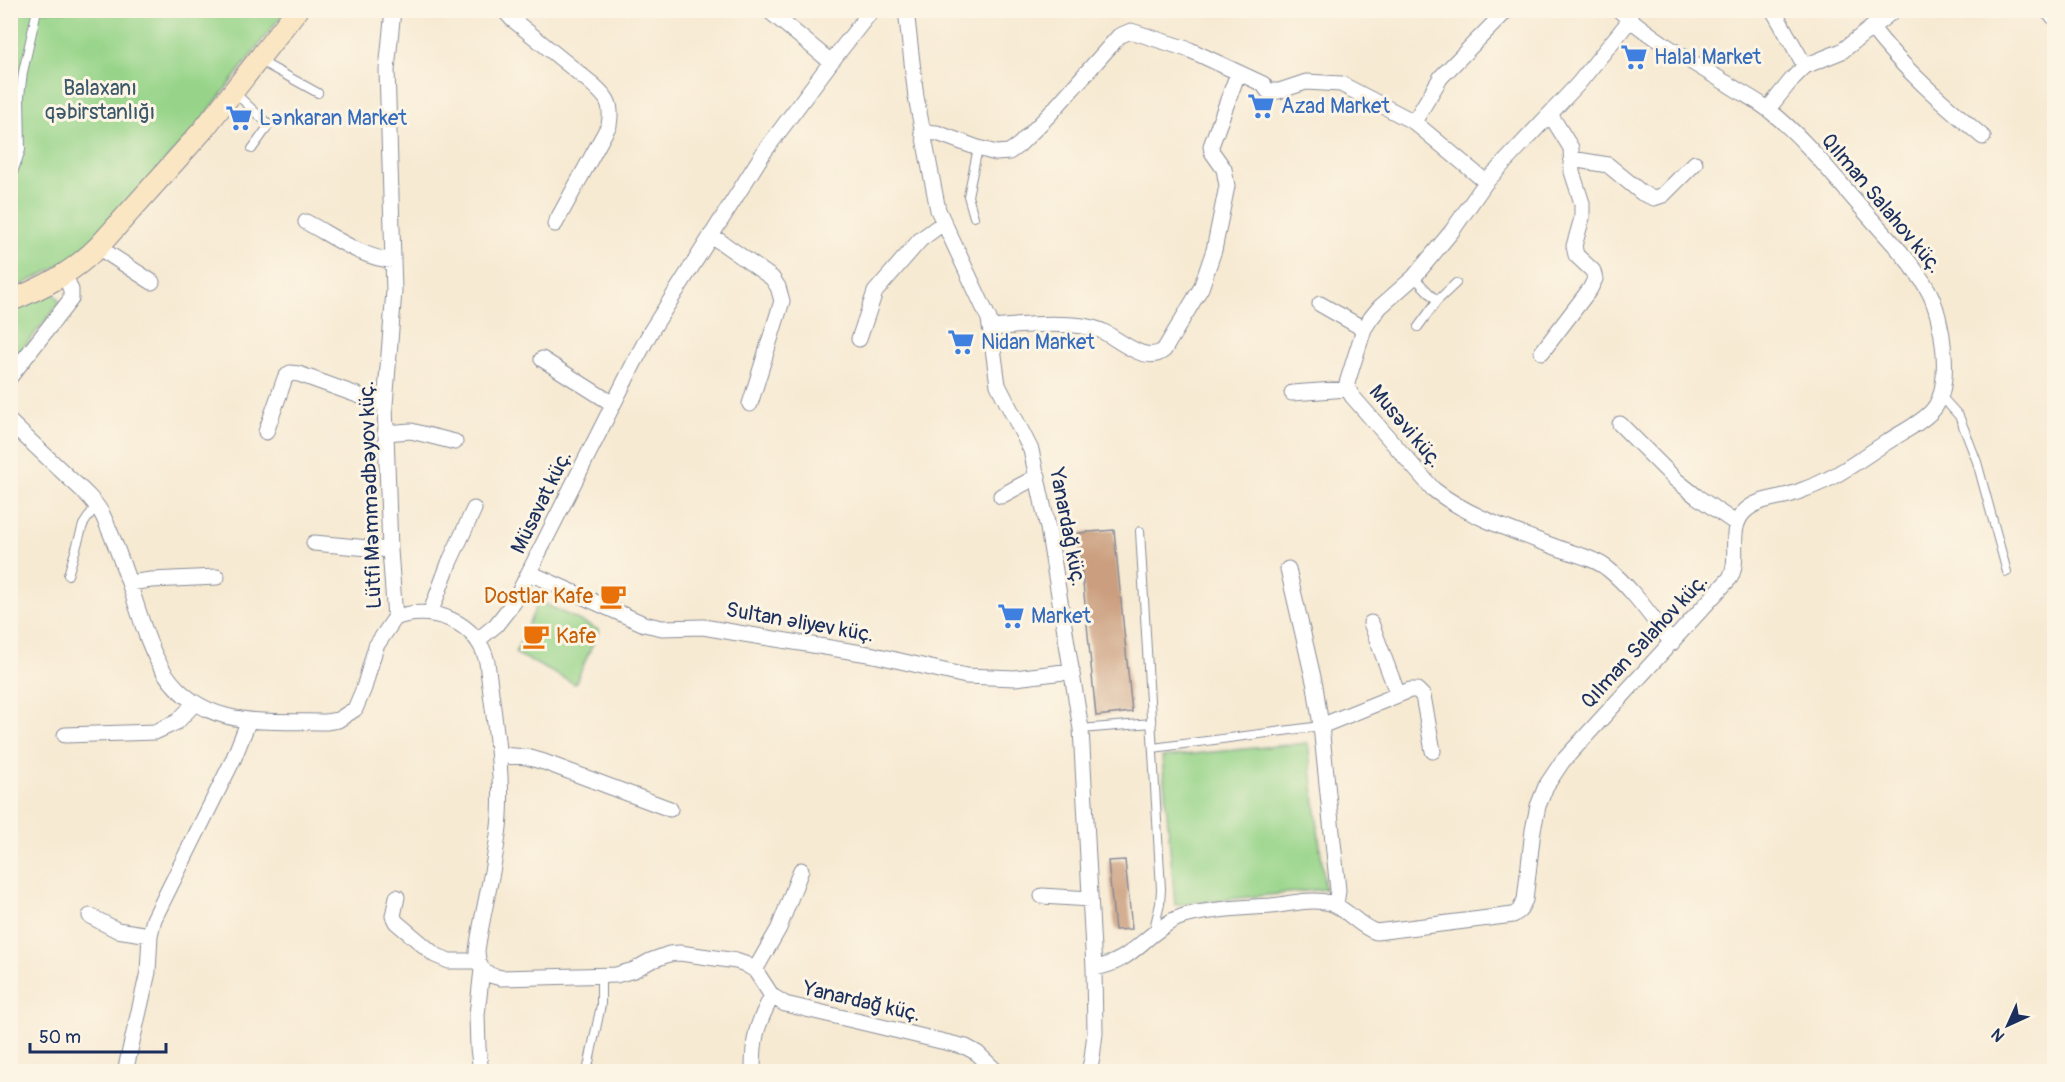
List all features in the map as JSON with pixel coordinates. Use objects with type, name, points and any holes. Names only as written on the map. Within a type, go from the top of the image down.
[{"type":"street","points":[[10,301],[65,275],[98,247],[184,152],[297,10]]},
{"type":"street","name":"Lütfi Məmmədbəyov küç.","points":[[10,422],[96,505],[103,515],[157,663],[166,678],[194,704],[226,716],[249,720],[326,722],[338,720],[355,709],[360,700],[376,646],[395,618],[384,405],[393,315],[387,70],[393,10]]},
{"type":"street","points":[[504,10],[604,94],[609,103],[611,114],[609,125],[555,224]]},
{"type":"street","points":[[768,10],[831,62]]},
{"type":"street","name":"Müsavat küç.","points":[[478,640],[506,614],[530,573],[651,331],[711,235],[764,152],[872,10]]},
{"type":"street","name":"Yanardağ küç.","points":[[906,10],[922,132],[938,210],[986,309],[992,328],[998,385],[1031,450],[1038,476],[1072,671],[1081,729],[1094,968],[1095,1033],[1089,1071]]},
{"type":"street","points":[[1414,122],[1441,77],[1507,10]]},
{"type":"street","points":[[1773,10],[1805,66]]},
{"type":"street","points":[[1768,109],[1805,66],[1842,51],[1894,10]]},
{"type":"street","points":[[2046,10],[2055,17]]},
{"type":"street","name":"Qılman Salahov küç.","points":[[1625,15],[1658,40],[1768,109],[1795,132],[1891,242],[1929,291],[1935,306],[1942,333],[1944,365],[1941,396]]},
{"type":"street","name":"Musəvi küç.","points":[[1625,15],[1578,84],[1486,182],[1452,231],[1414,278],[1380,307],[1364,329],[1349,377],[1348,389],[1432,489],[1465,509],[1608,569],[1632,593],[1672,643]]},
{"type":"street","points":[[1872,28],[1887,48],[1929,91],[1983,137]]},
{"type":"street","points":[[922,132],[937,133],[978,148],[1009,152],[1049,115],[1119,36],[1131,31],[1190,50],[1263,84],[1268,91],[1279,91],[1306,82],[1341,84],[1414,122],[1486,182]]},
{"type":"street","points":[[992,328],[1088,327],[1144,355],[1159,355],[1164,350],[1202,288],[1211,260],[1227,186],[1224,169],[1212,152],[1211,146],[1238,73]]},
{"type":"street","points":[[1542,352],[1580,303],[1595,279],[1593,272],[1576,255],[1574,246],[1582,218],[1582,204],[1572,172],[1571,148],[1550,114]]},
{"type":"street","points":[[1572,159],[1608,165],[1642,193],[1654,198],[1663,195],[1695,163]]},
{"type":"street","points":[[306,222],[381,260],[393,260]]},
{"type":"street","points":[[859,339],[875,292],[920,240],[943,222]]},
{"type":"street","points":[[711,235],[772,278],[778,287],[782,301],[750,404]]},
{"type":"street","points":[[98,247],[152,282]]},
{"type":"street","points":[[10,377],[71,299],[71,290],[65,275]]},
{"type":"street","points":[[1320,304],[1364,329]]},
{"type":"street","points":[[542,359],[613,404]]},
{"type":"street","points":[[266,432],[285,378],[290,373],[299,374],[384,405]]},
{"type":"street","points":[[1292,393],[1348,389]]},
{"type":"street","points":[[1620,424],[1676,480],[1737,524],[1751,506],[1760,501],[1791,494],[1823,482],[1849,466],[1924,418],[1933,410],[1941,396]]},
{"type":"street","points":[[385,433],[411,431],[455,441]]},
{"type":"street","points":[[1001,496],[1038,476]]},
{"type":"street","points":[[430,614],[448,563],[474,509]]},
{"type":"street","name":"Qılman Salahov küç.","points":[[1094,968],[1118,962],[1153,934],[1178,918],[1214,911],[1326,902],[1336,906],[1376,933],[1507,917],[1519,911],[1527,892],[1533,830],[1538,806],[1546,786],[1562,762],[1730,578],[1733,573],[1734,533],[1737,524]]},
{"type":"street","points":[[314,543],[390,550]]},
{"type":"street","points":[[1288,569],[1322,726],[1338,890],[1336,906]]},
{"type":"street","name":"Sultan Əliyev küç.","points":[[530,573],[644,624],[662,628],[703,627],[874,655],[966,676],[1016,678],[1072,671]]},
{"type":"street","points":[[129,584],[151,580],[217,577]]},
{"type":"street","points":[[395,618],[407,614],[430,614],[457,622],[470,630],[478,640],[487,662],[499,755],[500,818],[479,937],[477,1015],[481,1071]]},
{"type":"street","points":[[1371,623],[1398,695]]},
{"type":"street","points":[[1322,726],[1410,690],[1417,690],[1423,696],[1434,751]]},
{"type":"street","points":[[65,735],[155,732],[177,722],[194,704]]},
{"type":"street","points":[[125,1071],[148,972],[150,935],[154,919],[233,760],[249,720]]},
{"type":"street","points":[[499,755],[527,757],[544,762],[670,809]]},
{"type":"street","points":[[397,897],[393,916],[396,922],[435,955],[449,961],[480,965],[490,975],[501,978],[601,976],[624,973],[669,954],[680,952],[736,961],[755,970],[779,928],[801,870]]},
{"type":"street","points":[[1042,896],[1090,898]]},
{"type":"street","points":[[90,916],[117,930],[150,935]]},
{"type":"street","name":"Yanardağ küç.","points":[[755,970],[772,996],[785,1004],[966,1047],[998,1071]]},
{"type":"street","points":[[753,1071],[754,1036],[772,996]]},
{"type":"lane","points":[[10,181],[21,150],[20,96],[37,10]]},
{"type":"lane","points":[[258,60],[318,93]]},
{"type":"lane","points":[[234,92],[268,124],[252,149]]},
{"type":"lane","points":[[974,217],[968,196],[978,148]]},
{"type":"lane","points":[[1414,278],[1437,301]]},
{"type":"lane","points":[[1418,327],[1437,301],[1456,283]]},
{"type":"lane","points":[[1941,396],[1959,416],[1977,462],[2007,572]]},
{"type":"lane","points":[[68,575],[83,525],[96,505]]},
{"type":"lane","points":[[1140,531],[1161,889],[1153,934]]},
{"type":"lane","points":[[1081,729],[1152,723]]},
{"type":"lane","points":[[1153,748],[1322,726]]},
{"type":"lane","points":[[588,1071],[601,1005],[601,976]]},
{"type":"green space","name":"Balaxanı qəbirstanlığı","points":[[10,11],[285,11],[194,130],[79,256],[10,291]]},
{"type":"green space","points":[[54,292],[60,303],[11,363],[11,310]]},
{"type":"green space","points":[[539,601],[599,630],[575,684],[515,653]]},
{"type":"green space","points":[[1308,743],[1325,889],[1175,905],[1162,757]]},
{"type":"building","points":[[1114,530],[1132,712],[1096,716],[1078,533]]},
{"type":"building","points":[[1125,860],[1132,929],[1115,930],[1108,861]]},
{"type":"place","name":"Halal Market","points":[[1634,57]]},
{"type":"place","name":"Azad Market","points":[[1261,106]]},
{"type":"place","name":"Lənkaran Market","points":[[239,118]]},
{"type":"place","name":"Nidan Market","points":[[961,342]]},
{"type":"place","name":"Dostlar Kafe","points":[[613,596]]},
{"type":"place","name":"Market","points":[[1011,616]]},
{"type":"place","name":"Kafe","points":[[536,636]]}]
